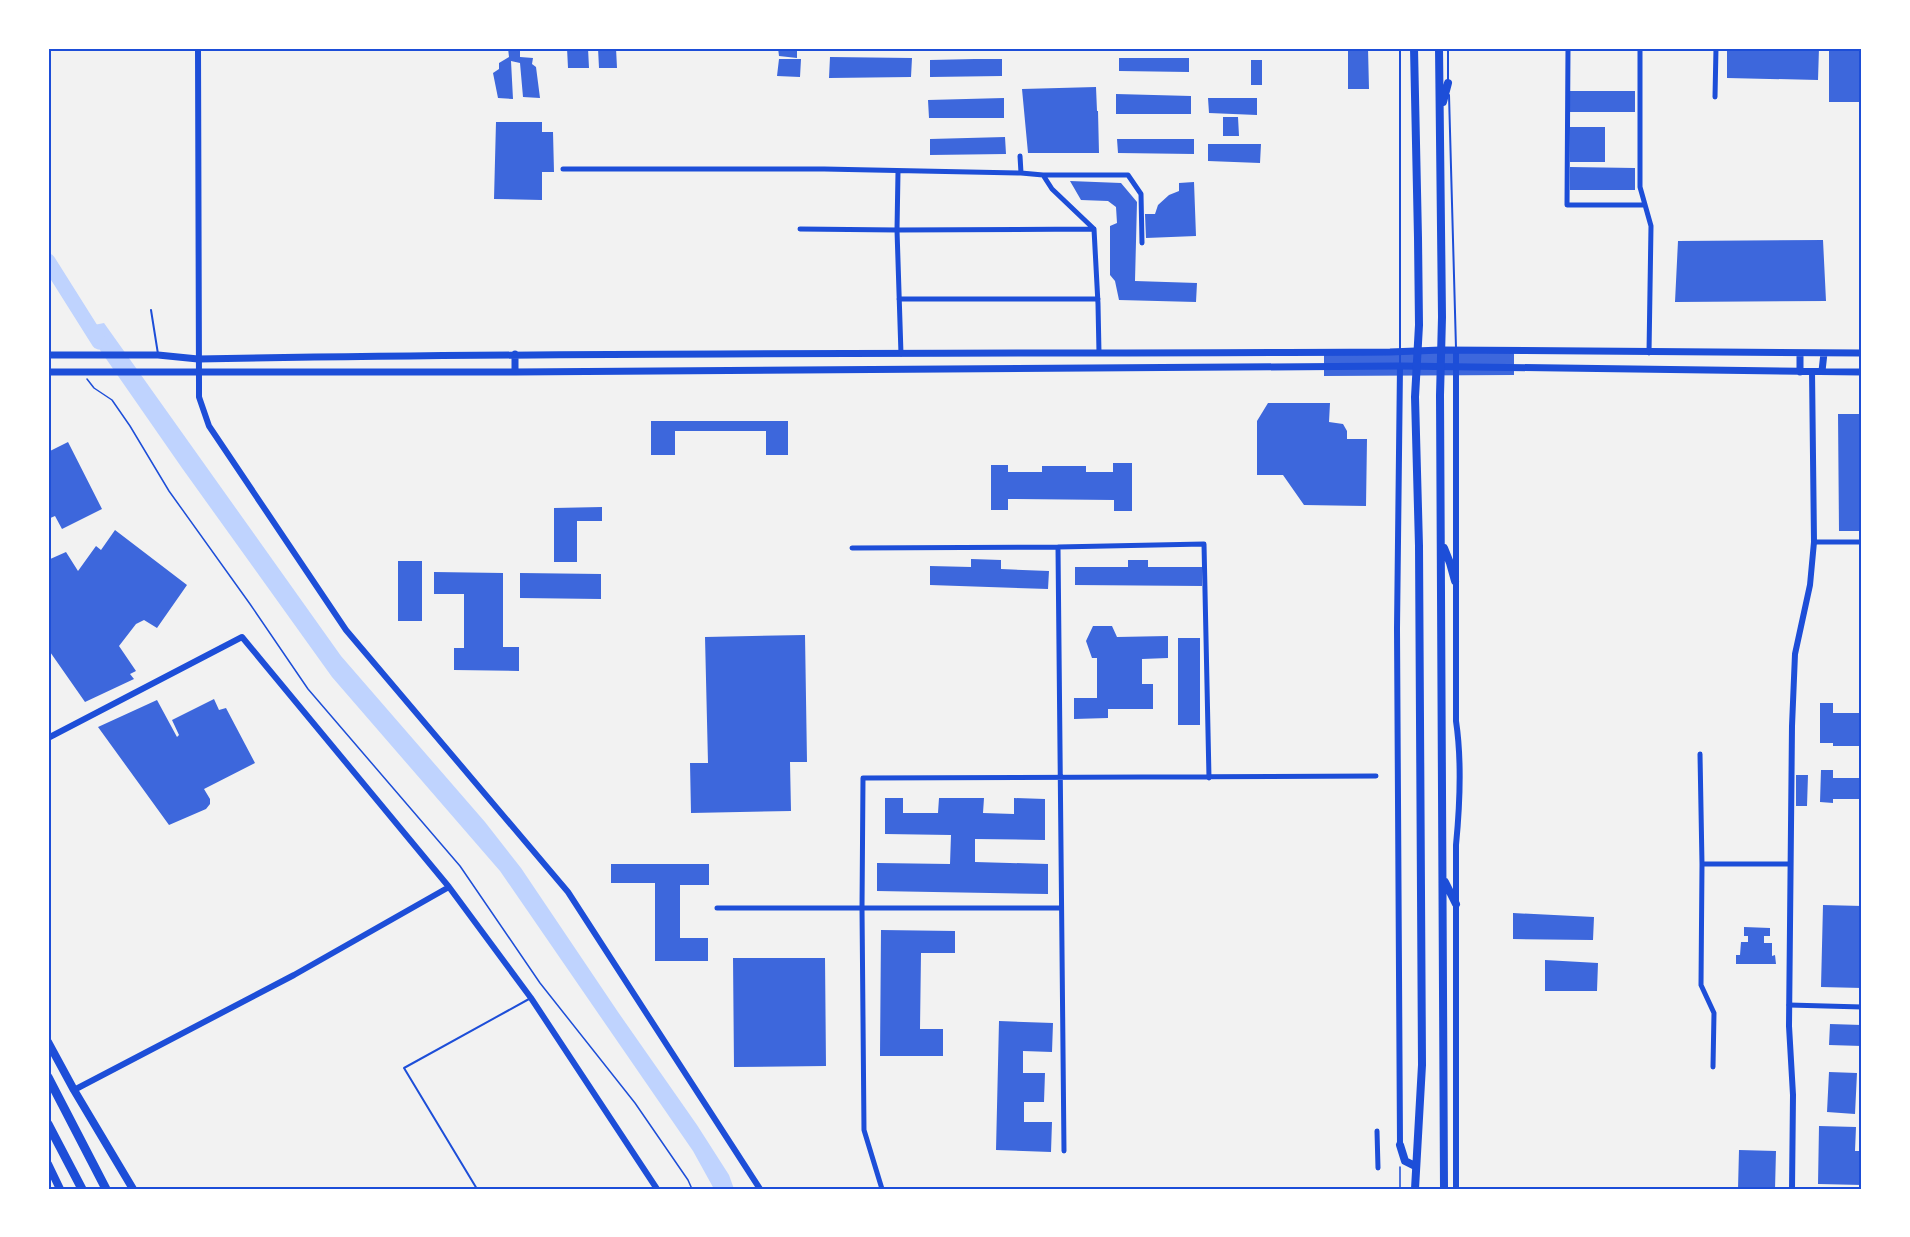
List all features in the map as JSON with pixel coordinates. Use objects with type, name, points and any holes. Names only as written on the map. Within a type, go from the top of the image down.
[{"type":"highway","points":[[48,1077],[106,1189]]},
{"type":"highway","points":[[48,1124],[82,1189]]},
{"type":"highway","points":[[48,1142],[66,1159]]},
{"type":"main road","points":[[1414,48],[1419,249],[1415,397],[1419,558],[1422,1065],[1415,1189]]},
{"type":"main road","points":[[1439,48],[1444,1189]]},
{"type":"main road","points":[[1441,108],[1448,83]]},
{"type":"main road","points":[[48,355],[158,355],[198,359],[690,352],[901,354],[1456,350],[1862,353]]},
{"type":"main road","points":[[1800,353],[1800,372]]},
{"type":"main road","points":[[1822,372],[1824,353]]},
{"type":"main road","points":[[515,354],[515,372]]},
{"type":"main road","points":[[48,372],[515,372],[1456,366],[1862,372]]},
{"type":"main road","points":[[1442,543],[1455,581]]},
{"type":"main road","points":[[1443,879],[1456,904]]},
{"type":"main road","points":[[48,1042],[133,1189]]},
{"type":"main road","points":[[1400,1145],[1405,1161],[1415,1166]]},
{"type":"main road","points":[[48,1164],[60,1189]]},
{"type":"street","points":[[198,48],[198,372],[200,397],[209,426],[346,630],[568,892],[760,1189]]},
{"type":"street","points":[[1568,48],[1567,205],[1644,205]]},
{"type":"street","points":[[1640,48],[1640,187],[1651,226],[1649,353]]},
{"type":"street","points":[[1715,97],[1716,48]]},
{"type":"street","points":[[1020,156],[1022,173]]},
{"type":"street","points":[[562,168],[813,169],[1128,175],[1141,194],[1142,243]]},
{"type":"street","points":[[898,172],[897,230],[901,354]]},
{"type":"street","points":[[1043,175],[1052,189],[1094,229],[1099,353]]},
{"type":"street","points":[[800,229],[1094,229]]},
{"type":"street","points":[[899,299],[1098,299]]},
{"type":"street","points":[[1456,350],[1456,720],[1459,740],[1459,815],[1456,845],[1456,1189]]},
{"type":"street","points":[[1400,366],[1397,629],[1400,1145]]},
{"type":"street","points":[[1792,1189],[1793,1095],[1789,1005],[1791,726],[1795,654],[1810,585],[1814,542],[1812,371]]},
{"type":"street","points":[[1814,542],[1862,542]]},
{"type":"street","points":[[852,548],[1204,544],[1209,778]]},
{"type":"street","points":[[1058,547],[1064,1151]]},
{"type":"street","points":[[48,738],[242,638],[449,887],[531,998],[657,1189]]},
{"type":"street","points":[[1700,754],[1701,985],[1714,1013],[1713,1067]]},
{"type":"street","points":[[882,1189],[864,1130],[861,908],[863,778],[1376,776]]},
{"type":"street","points":[[1702,864],[1790,864]]},
{"type":"street","points":[[74,1090],[294,975],[449,887]]},
{"type":"street","points":[[717,908],[1061,908]]},
{"type":"street","points":[[1789,1005],[1862,1007]]},
{"type":"street","points":[[1377,1131],[1378,1168]]},
{"type":"lane","points":[[1400,48],[1400,366]]},
{"type":"lane","points":[[1448,48],[1456,350]]},
{"type":"lane","points":[[151,310],[158,355]]},
{"type":"lane","points":[[477,1189],[404,1068],[531,998]]},
{"type":"path","points":[[80,371],[94,388],[111,400],[118,409],[169,492],[308,689],[460,866],[540,983],[635,1103],[692,1189]]},
{"type":"water","points":[[104,323],[341,656],[485,822],[521,868],[697,1125],[729,1175],[734,1189],[714,1189],[693,1151],[500,871],[332,677],[84,327]]},
{"type":"building","points":[[508,48],[520,48],[520,57],[533,58],[532,64],[536,67],[540,98],[523,97],[520,63],[511,61],[513,99],[498,98],[493,73],[499,69],[499,63],[509,57]]},
{"type":"building","points":[[567,48],[588,48],[589,68],[568,68]]},
{"type":"building","points":[[598,48],[616,48],[617,68],[599,68]]},
{"type":"building","points":[[778,48],[797,48],[797,58],[779,56]]},
{"type":"building","points":[[1348,48],[1368,48],[1369,89],[1348,89]]},
{"type":"building","points":[[1727,48],[1819,48],[1818,80],[1727,78]]},
{"type":"building","points":[[1829,48],[1862,48],[1862,102],[1829,102]]},
{"type":"building","points":[[830,57],[912,58],[911,77],[829,78]]},
{"type":"building","points":[[1119,58],[1189,58],[1189,72],[1119,71]]},
{"type":"building","points":[[779,59],[801,59],[800,77],[777,76]]},
{"type":"building","points":[[1002,59],[1002,76],[930,77],[930,60]]},
{"type":"building","points":[[1251,60],[1262,60],[1262,85],[1251,85]]},
{"type":"building","points":[[1096,87],[1099,153],[1028,153],[1022,89]]},
{"type":"building","points":[[1569,91],[1635,91],[1635,112],[1569,112]]},
{"type":"building","points":[[1116,94],[1191,96],[1191,114],[1116,114]]},
{"type":"building","points":[[1004,98],[1004,118],[929,118],[928,100]]},
{"type":"building","points":[[1208,98],[1257,98],[1257,115],[1209,113]]},
{"type":"building","points":[[1223,117],[1238,117],[1239,136],[1223,136]]},
{"type":"building","points":[[496,122],[542,122],[542,132],[553,132],[554,172],[542,172],[542,200],[494,199]]},
{"type":"building","points":[[1570,127],[1605,127],[1605,162],[1570,162]]},
{"type":"building","points":[[1005,137],[1006,154],[930,155],[930,139]]},
{"type":"building","points":[[1117,139],[1194,139],[1194,154],[1118,153]]},
{"type":"building","points":[[1208,144],[1261,144],[1260,163],[1208,161]]},
{"type":"building","points":[[1570,167],[1635,168],[1635,190],[1570,190]]},
{"type":"building","points":[[1070,181],[1121,183],[1137,202],[1135,281],[1197,283],[1196,302],[1119,300],[1115,281],[1110,275],[1110,226],[1117,223],[1116,207],[1108,201],[1081,200]]},
{"type":"building","points":[[1194,182],[1196,236],[1146,238],[1145,214],[1155,214],[1158,205],[1169,195],[1179,191],[1179,183]]},
{"type":"building","points":[[1823,240],[1826,301],[1675,302],[1678,241]]},
{"type":"building","points":[[1324,349],[1514,349],[1514,375],[1324,376]]},
{"type":"building","points":[[1268,403],[1330,403],[1329,422],[1343,424],[1347,431],[1347,439],[1367,439],[1366,506],[1304,505],[1283,475],[1257,475],[1257,421]]},
{"type":"building","points":[[1838,414],[1862,414],[1862,531],[1839,531]]},
{"type":"building","points":[[651,421],[788,421],[788,455],[766,455],[766,431],[675,431],[675,455],[651,455]]},
{"type":"building","points":[[68,442],[102,509],[62,529],[55,516],[48,519],[48,452]]},
{"type":"building","points":[[1113,463],[1132,463],[1132,511],[1114,511],[1114,500],[1008,499],[1008,510],[991,510],[991,465],[1008,465],[1008,472],[1042,472],[1042,466],[1086,466],[1086,472],[1113,472]]},
{"type":"building","points":[[602,507],[602,521],[577,521],[577,562],[554,562],[554,508]]},
{"type":"building","points":[[115,530],[187,585],[157,628],[144,620],[136,624],[119,646],[136,671],[130,674],[134,679],[85,702],[48,649],[48,560],[66,552],[78,571],[96,546],[101,550]]},
{"type":"building","points":[[971,559],[1001,560],[1001,569],[1049,571],[1048,589],[930,585],[930,566],[971,567]]},
{"type":"building","points":[[1128,560],[1148,560],[1148,567],[1202,567],[1202,586],[1075,585],[1075,567],[1128,567]]},
{"type":"building","points":[[398,561],[422,561],[422,621],[398,621]]},
{"type":"building","points":[[434,572],[503,573],[503,647],[519,647],[519,671],[454,670],[454,648],[464,648],[464,594],[434,594]]},
{"type":"building","points":[[520,573],[601,574],[601,599],[520,598]]},
{"type":"building","points":[[1093,626],[1112,626],[1117,637],[1168,636],[1168,658],[1142,659],[1142,684],[1153,684],[1153,709],[1108,709],[1108,718],[1074,719],[1074,698],[1097,698],[1097,658],[1092,658],[1086,641]]},
{"type":"building","points":[[805,635],[807,762],[790,762],[791,811],[691,813],[690,763],[708,763],[705,637]]},
{"type":"building","points":[[1178,638],[1200,638],[1200,725],[1178,725]]},
{"type":"building","points":[[214,699],[219,710],[226,708],[255,763],[204,789],[210,799],[210,804],[206,809],[169,825],[98,727],[157,700],[177,737],[179,735],[172,720]]},
{"type":"building","points":[[1820,703],[1833,703],[1833,713],[1862,713],[1862,746],[1833,746],[1833,743],[1820,743]]},
{"type":"building","points":[[1821,770],[1833,770],[1833,778],[1862,778],[1862,799],[1833,799],[1833,803],[1820,802]]},
{"type":"building","points":[[1796,775],[1808,775],[1807,806],[1796,806]]},
{"type":"building","points":[[885,798],[903,798],[903,813],[938,813],[939,798],[984,798],[983,813],[1014,814],[1014,798],[1045,799],[1045,840],[975,839],[975,862],[1048,864],[1048,894],[877,891],[877,863],[950,864],[951,835],[885,834]]},
{"type":"building","points":[[611,864],[709,864],[709,885],[680,885],[680,938],[708,938],[708,961],[655,961],[655,883],[611,883]]},
{"type":"building","points":[[1823,905],[1862,906],[1862,988],[1821,987]]},
{"type":"building","points":[[1513,913],[1594,917],[1593,940],[1513,939]]},
{"type":"building","points":[[1744,927],[1770,928],[1770,936],[1764,936],[1764,943],[1772,943],[1772,956],[1775,955],[1776,964],[1736,964],[1736,955],[1740,955],[1741,942],[1748,942],[1748,936],[1744,936]]},
{"type":"building","points":[[881,930],[955,931],[955,953],[921,953],[920,1029],[943,1029],[943,1056],[880,1056]]},
{"type":"building","points":[[733,958],[825,958],[826,1066],[734,1067]]},
{"type":"building","points":[[1545,960],[1598,963],[1597,991],[1545,991]]},
{"type":"building","points":[[999,1021],[1053,1023],[1052,1052],[1023,1051],[1023,1073],[1045,1073],[1044,1102],[1024,1102],[1024,1122],[1052,1122],[1051,1152],[996,1150]]},
{"type":"building","points":[[1830,1024],[1862,1025],[1862,1046],[1829,1045]]},
{"type":"building","points":[[1829,1072],[1857,1073],[1855,1114],[1827,1112]]},
{"type":"building","points":[[1819,1126],[1856,1127],[1855,1151],[1862,1151],[1862,1185],[1818,1184]]},
{"type":"building","points":[[1739,1150],[1776,1151],[1775,1189],[1738,1189]]},
{"type":"waterway","points":[[48,261],[99,342]]}]
